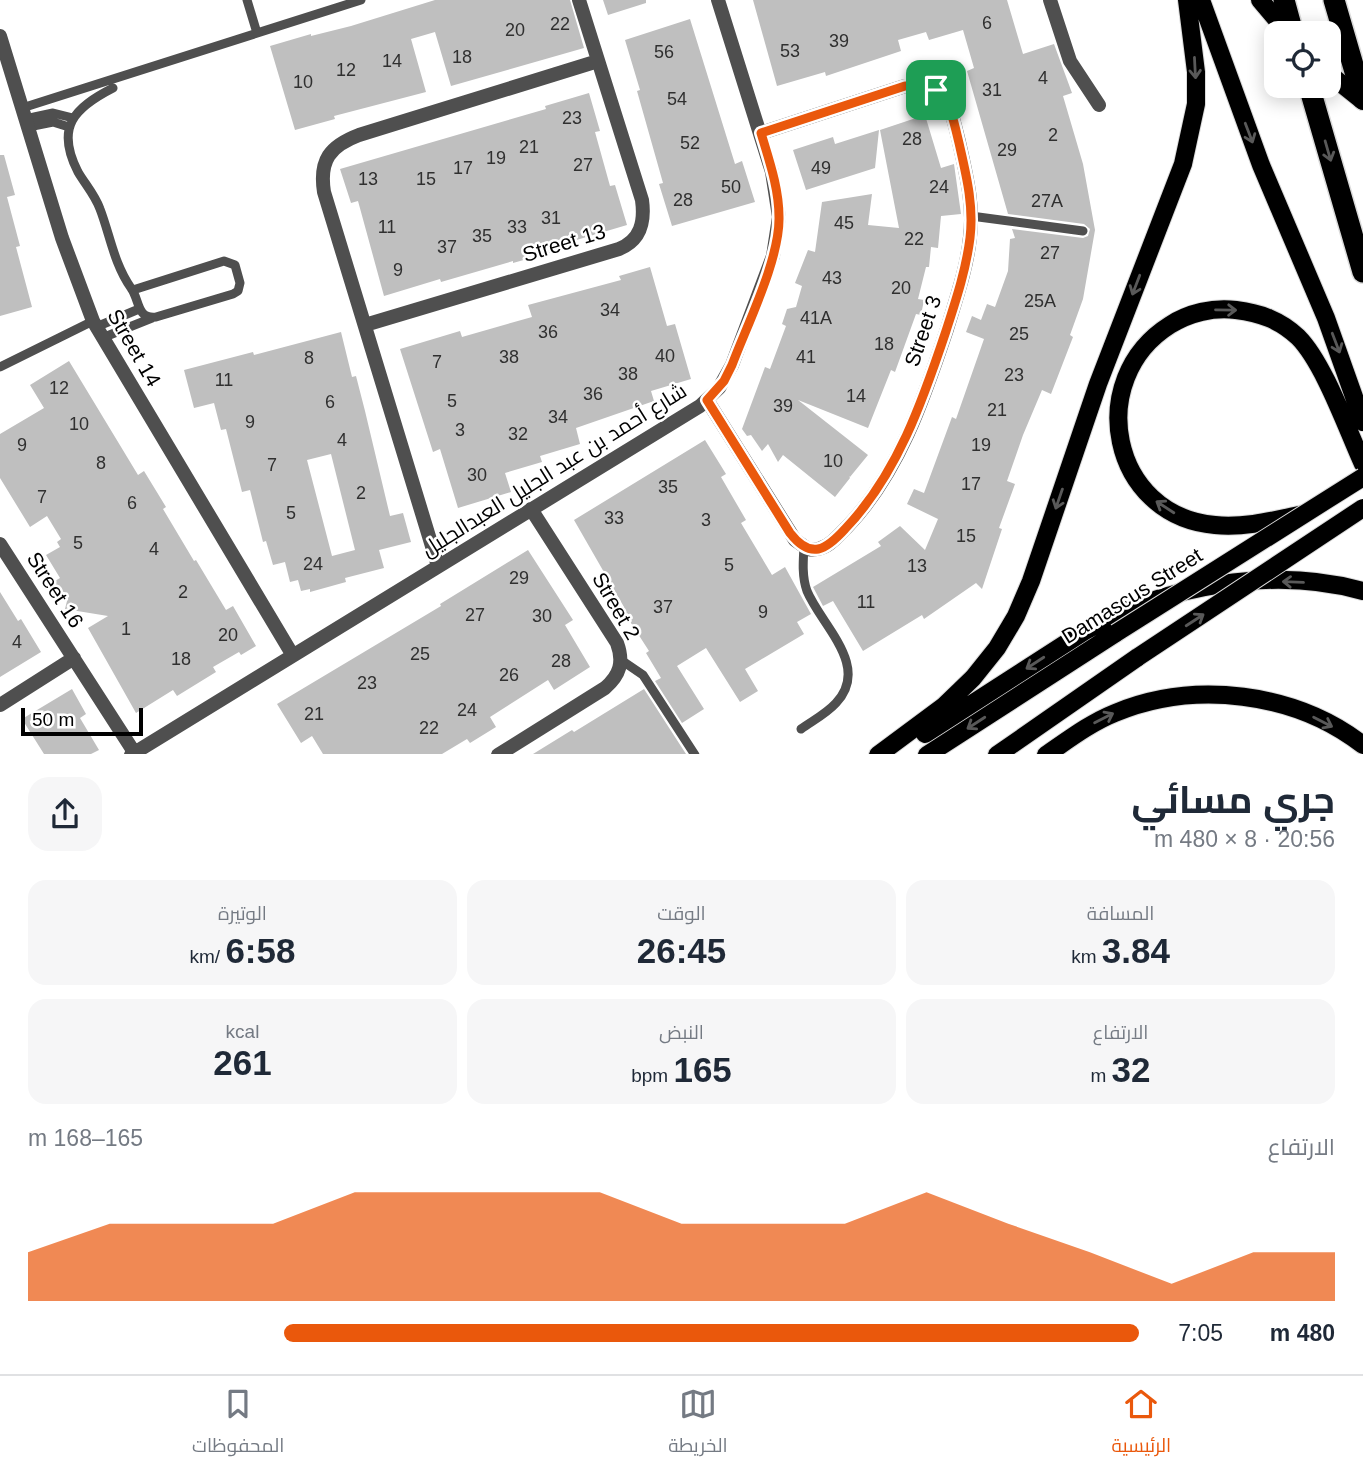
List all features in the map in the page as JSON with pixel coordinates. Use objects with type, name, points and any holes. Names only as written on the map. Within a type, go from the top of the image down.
[{"type":"highway","points":[[1284,0],[1290,21]]},
{"type":"highway","points":[[1334,0],[1363,100]]},
{"type":"highway","points":[[1312,98],[1363,272]]},
{"type":"main road","points":[[878,754],[944,706],[973,678],[1010,627],[1031,581],[1098,384],[1183,164],[1196,104],[1195,60],[1187,0]]},
{"type":"main road","points":[[1201,0],[1265,176],[1326,318],[1363,422]]},
{"type":"main road","points":[[1260,0],[1278,21]]},
{"type":"main road","points":[[1341,83],[1363,100]]},
{"type":"main road","points":[[1304,514],[1230,526],[1200,523],[1185,518],[1147,493],[1129,468],[1119,442],[1119,406],[1126,376],[1142,349],[1155,335],[1177,320],[1206,311],[1232,309],[1264,315],[1291,331],[1315,359],[1363,464]]},
{"type":"main road","name":"Damascus Street","points":[[927,754],[1363,477]]},
{"type":"main road","points":[[997,754],[1363,508]]},
{"type":"main road","points":[[888,754],[1105,619],[1145,603],[1186,591],[1271,581],[1314,582],[1362,591]]},
{"type":"main road","points":[[1046,754],[1114,713],[1161,699],[1210,694],[1234,695],[1280,704],[1323,721],[1363,745]]},
{"type":"street","name":"Street 13","points":[[365,325],[619,249],[636,239],[643,221],[642,200],[579,0]]},
{"type":"street","name":"شارع أحمد بن عبد الجليل العبدالجليل","points":[[132,753],[707,400],[724,381],[777,240],[779,217],[777,192],[761,133],[718,0]]},
{"type":"street","points":[[1050,0],[1070,61],[1099,105]]},
{"type":"street","name":"Street 14","points":[[0,36],[62,238],[97,329],[292,654]]},
{"type":"street","points":[[438,566],[324,192],[322,171],[325,160],[347,140],[359,135],[598,61]]},
{"type":"street","name":"Street 3","points":[[761,133],[905,86],[936,90],[952,112],[967,180],[971,216],[970,238],[961,283],[935,365],[901,448],[865,505],[837,538],[820,549],[804,547]]},
{"type":"street","points":[[707,400],[790,533],[804,547]]},
{"type":"street","name":"Street 2","points":[[498,754],[605,688],[614,680],[621,660],[617,643],[531,509]]},
{"type":"street","name":"Street 16","points":[[0,544],[132,753]]},
{"type":"street","name":"Street 16","points":[[0,705],[74,658]]},
{"type":"lane","points":[[247,0],[257,33]]},
{"type":"lane","points":[[25,118],[257,33],[360,0]]},
{"type":"lane","points":[[113,88],[87,102],[73,118],[68,138],[73,161],[97,202],[121,273],[133,290],[139,309],[152,318]]},
{"type":"lane","points":[[25,118],[53,113],[73,118]]},
{"type":"lane","points":[[25,118],[69,127]]},
{"type":"lane","points":[[971,216],[1083,231]]},
{"type":"lane","points":[[97,329],[152,318],[235,293],[240,286],[235,265],[224,261],[133,290]]},
{"type":"lane","points":[[0,367],[97,329],[139,309]]},
{"type":"lane","points":[[800,729],[837,702],[843,693],[848,670],[842,648],[808,592],[803,575],[804,547]]},
{"type":"lane","points":[[621,660],[643,675],[695,754]]},
{"type":"building","points":[[435,0],[570,0],[584,48],[451,86],[435,32],[411,39],[426,92],[334,116],[335,119],[295,130],[270,46],[351,26]]},
{"type":"building","points":[[603,0],[646,0],[646,3],[608,15]]},
{"type":"building","points":[[753,0],[1007,0],[1023,54],[1054,44],[1072,93],[1063,96],[1083,164],[1095,230],[1083,299],[1070,335],[1073,337],[1051,394],[1042,390],[1023,435],[1007,481],[1015,484],[982,589],[976,583],[924,619],[922,615],[863,651],[833,601],[823,606],[813,587],[881,546],[878,542],[900,526],[925,550],[938,519],[907,504],[914,489],[924,493],[952,417],[956,419],[984,339],[966,332],[972,316],[981,320],[987,304],[995,307],[1008,271],[1010,239],[1015,238],[1012,229],[1083,238],[1088,236],[1090,229],[1084,224],[1008,214],[967,71],[974,68],[963,30],[929,40],[926,32],[898,40],[901,51],[826,76],[825,72],[777,86]]},
{"type":"building","points":[[690,19],[735,164],[742,161],[755,202],[672,226],[659,184],[663,183],[625,40]]},
{"type":"building","points":[[589,93],[600,131],[595,132],[610,186],[615,185],[627,225],[573,241],[574,246],[441,282],[440,279],[384,296],[358,201],[351,203],[340,169],[546,109],[545,106]]},
{"type":"building","points":[[925,115],[941,168],[954,164],[961,214],[941,216],[938,248],[931,247],[929,267],[926,267],[918,299],[924,300],[921,315],[916,314],[895,372],[891,370],[868,428],[798,400],[868,455],[835,497],[783,455],[778,462],[768,444],[762,451],[751,435],[747,436],[742,429],[765,367],[770,369],[786,326],[782,324],[787,309],[796,307],[802,286],[795,283],[808,250],[815,252],[822,202],[872,194],[868,225],[899,228],[880,130]]},
{"type":"building","points":[[879,130],[875,168],[806,190],[793,150],[833,137],[835,144]]},
{"type":"building","points":[[0,155],[4,155],[15,195],[7,197],[20,246],[16,247],[32,307],[0,316]]},
{"type":"building","points":[[650,267],[667,326],[675,324],[691,379],[651,391],[654,401],[576,428],[580,444],[540,456],[542,462],[505,473],[511,492],[458,508],[440,449],[433,452],[400,349],[460,331],[462,337],[532,317],[528,305],[621,280],[619,276]]},
{"type":"building","points":[[341,332],[352,377],[356,376],[390,516],[403,513],[411,542],[379,550],[384,568],[345,578],[346,582],[310,592],[310,589],[301,591],[298,580],[290,582],[285,562],[273,565],[266,541],[263,542],[250,490],[242,492],[226,429],[221,430],[214,403],[194,408],[184,370],[253,352],[254,355]],"holes":[[[331,454],[355,550],[332,556],[307,460]]]},
{"type":"building","points":[[69,361],[138,475],[144,471],[166,507],[163,509],[226,610],[233,606],[256,646],[213,667],[216,672],[177,696],[173,690],[136,713],[88,628],[108,616],[65,609],[67,601],[59,598],[50,584],[60,578],[46,555],[60,547],[57,542],[61,539],[47,516],[30,527],[0,478],[0,434],[44,408],[30,385]]},
{"type":"building","points":[[705,440],[726,474],[721,477],[746,520],[741,523],[772,575],[785,567],[811,614],[797,622],[804,634],[745,669],[758,691],[740,702],[706,648],[677,666],[704,709],[682,723],[655,681],[661,678],[646,653],[649,651],[622,609],[624,607],[574,520]]},
{"type":"building","points":[[528,550],[573,620],[565,625],[590,667],[554,690],[548,680],[490,717],[496,727],[470,743],[467,739],[442,754],[323,754],[312,736],[301,743],[277,704],[441,606],[440,604]]},
{"type":"building","points":[[0,592],[18,621],[21,619],[41,652],[0,677]]},
{"type":"building","points":[[72,689],[86,714],[80,718],[99,750],[91,754],[44,754],[22,719]]},
{"type":"building","points":[[644,689],[686,754],[533,754],[572,730],[574,732]]},
{"type":"route","points":[[905,86],[936,90],[952,112],[970,195],[970,238],[961,283],[935,365],[894,460],[865,505],[837,538],[826,547],[808,549],[799,544],[790,533],[707,400],[724,381],[732,365],[774,256],[779,217],[777,192],[761,133],[905,86]]}]
